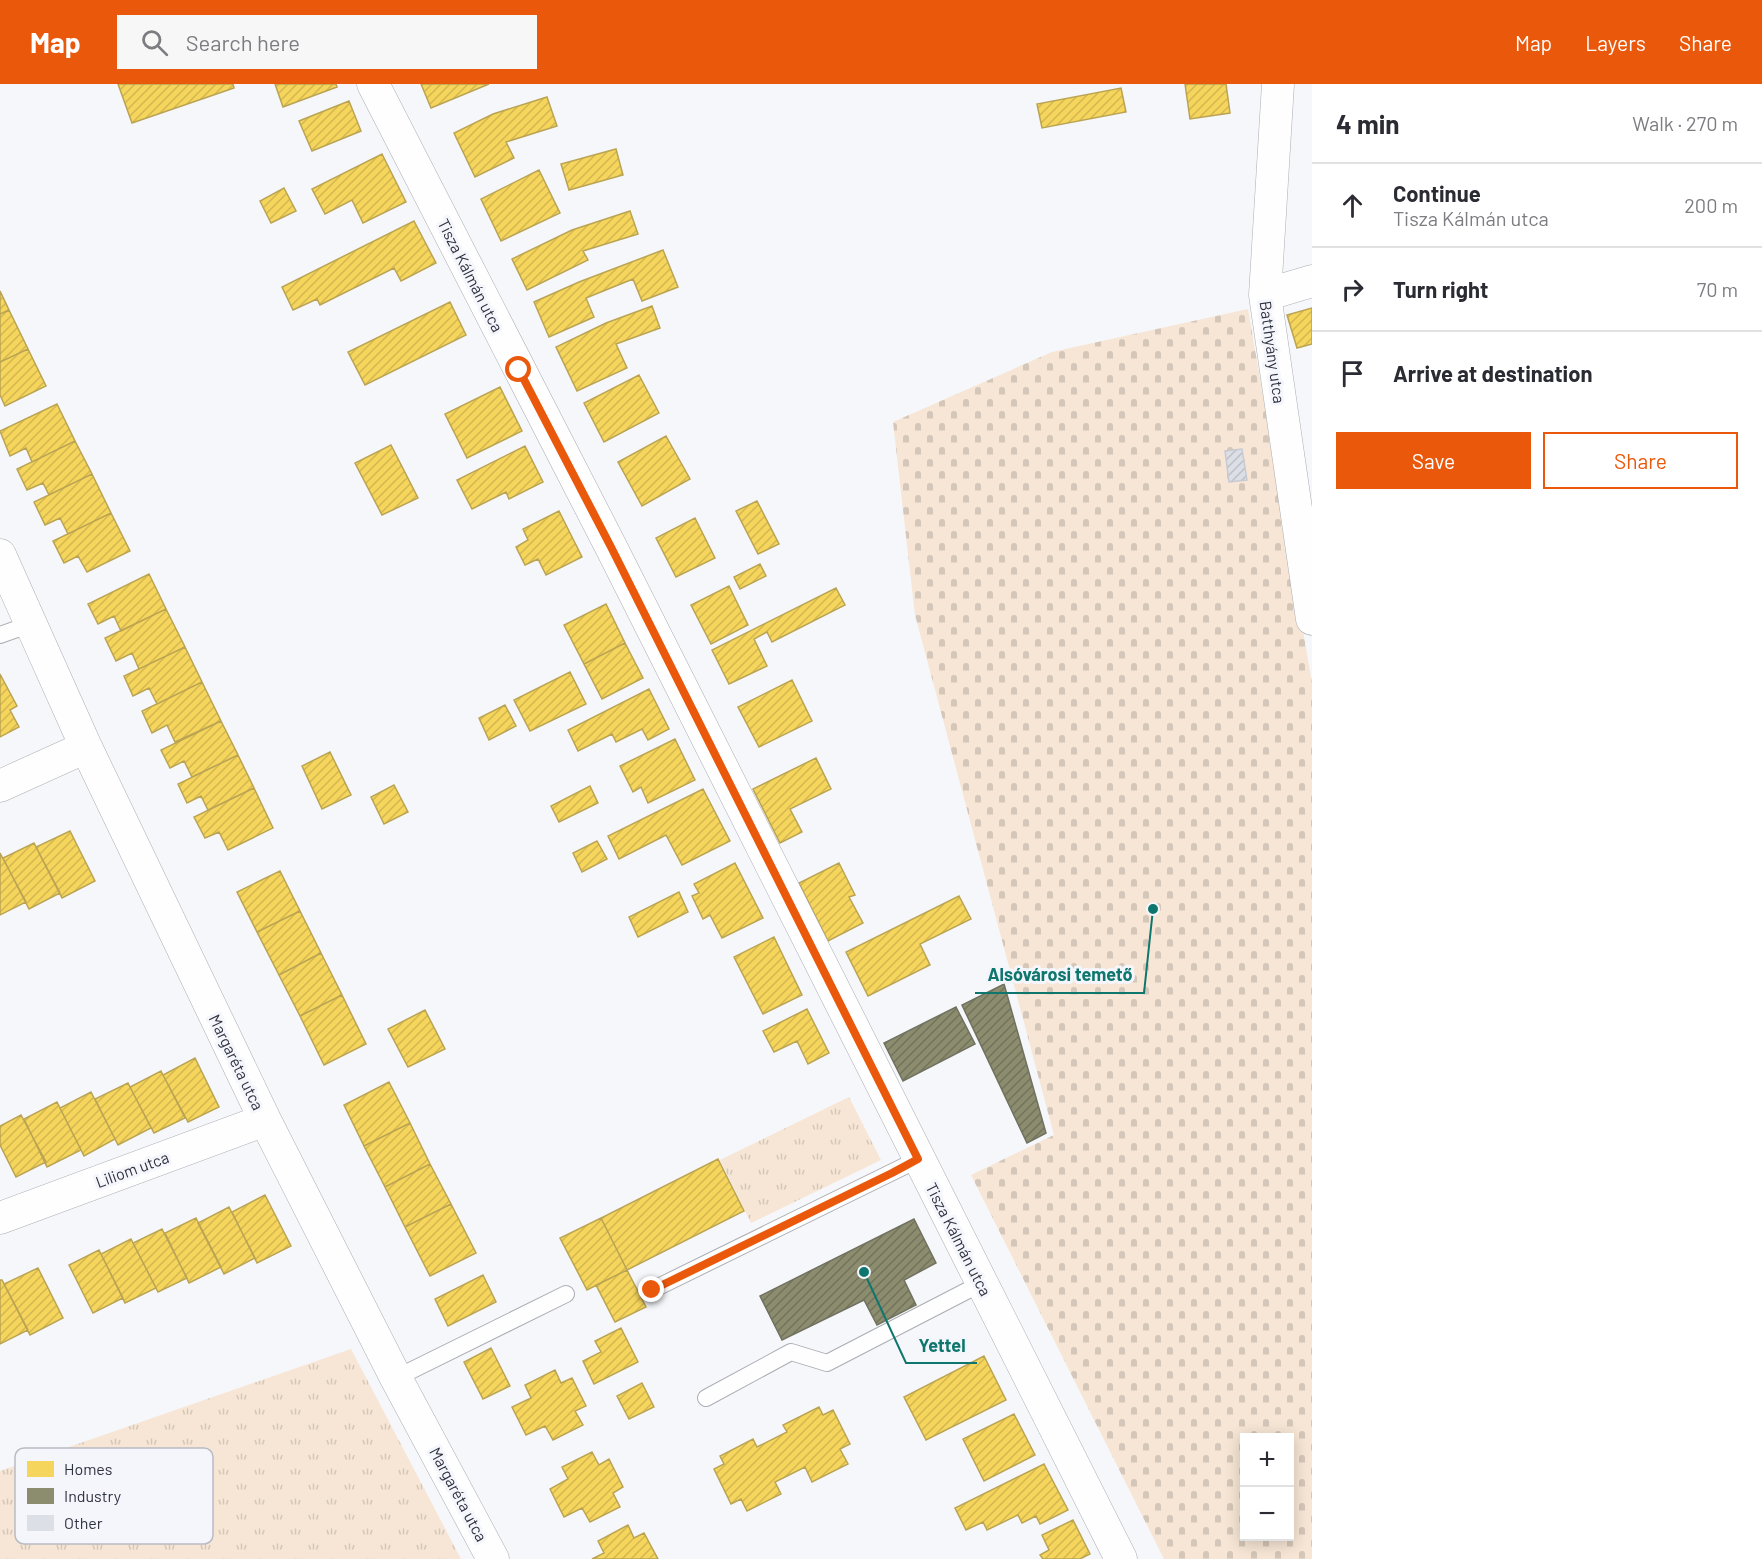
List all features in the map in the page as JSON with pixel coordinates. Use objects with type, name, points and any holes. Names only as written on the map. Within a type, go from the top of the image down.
[{"type":"street","name":"Tisza Kálmán utca","points":[[373,84],[611,547],[1121,1559]]},
{"type":"street","name":"Batthyány utca","points":[[1278,84],[1265,295],[1312,619]]},
{"type":"street","points":[[1265,295],[1312,281]]},
{"type":"street","name":"Margaréta utca","points":[[0,555],[86,747],[265,1120],[396,1378],[493,1559]]},
{"type":"street","points":[[0,786],[86,747]]},
{"type":"street","name":"Liliom utca","points":[[0,1218],[265,1120]]},
{"type":"lane","points":[[0,635],[31,624]]},
{"type":"lane","points":[[652,1290],[918,1159]]},
{"type":"lane","points":[[706,1398],[791,1352],[827,1363],[982,1283]]},
{"type":"lane","points":[[396,1378],[566,1294]]},
{"type":"green space","points":[[1248,309],[1312,683],[1312,1559],[1164,1559],[971,1175],[1054,1135],[915,615],[893,422],[1052,352]]},
{"type":"green space","points":[[849,1097],[881,1160],[751,1223],[720,1160]]},
{"type":"green space","points":[[351,1349],[461,1559],[0,1559],[0,1471],[15,1466],[15,1544],[213,1544],[213,1448],[66,1448]]},
{"type":"building: Homes","points":[[118,84],[233,84],[234,88],[132,123]]},
{"type":"building: Homes","points":[[275,84],[336,84],[337,87],[283,107]]},
{"type":"building: Homes","points":[[421,84],[489,84],[431,108]]},
{"type":"building: Homes","points":[[1185,84],[1226,84],[1230,113],[1190,119]]},
{"type":"building: Homes","points":[[1121,88],[1126,112],[1042,128],[1037,104]]},
{"type":"building: Homes","points":[[547,97],[557,126],[506,142],[514,158],[475,177],[454,133],[493,114]]},
{"type":"building: Homes","points":[[349,101],[361,131],[312,151],[299,121]]},
{"type":"building: Homes","points":[[616,149],[623,175],[569,190],[561,164]]},
{"type":"building: Homes","points":[[382,154],[406,202],[363,223],[352,200],[325,214],[312,189]]},
{"type":"building: Homes","points":[[539,170],[560,213],[501,241],[481,199]]},
{"type":"building: Homes","points":[[284,188],[296,211],[271,223],[260,201]]},
{"type":"building: Homes","points":[[630,211],[638,234],[583,251],[588,260],[527,290],[512,259],[572,230]]},
{"type":"building: Homes","points":[[414,221],[436,263],[401,281],[394,268],[320,305],[317,299],[293,310],[282,287]]},
{"type":"building: Homes","points":[[663,250],[678,287],[642,301],[633,279],[586,298],[594,317],[549,337],[534,302]]},
{"type":"building: Homes","points":[[0,291],[9,310],[0,314]]},
{"type":"building: Homes","points":[[450,302],[466,335],[365,385],[348,352]]},
{"type":"building: Homes","points":[[652,306],[660,328],[616,344],[627,368],[577,391],[556,347],[606,323]]},
{"type":"building: Homes","points":[[1312,308],[1312,344],[1297,348],[1287,315]]},
{"type":"building: Homes","points":[[9,310],[28,349],[0,362],[0,314]]},
{"type":"building: Homes","points":[[28,349],[46,386],[5,406],[0,395],[0,362]]},
{"type":"building: Homes","points":[[639,375],[659,413],[604,442],[584,403]]},
{"type":"building: Homes","points":[[500,387],[522,431],[467,458],[445,414]]},
{"type":"building: Homes","points":[[57,404],[75,441],[32,462],[26,448],[10,456],[0,431]]},
{"type":"building: Homes","points":[[666,436],[690,479],[642,506],[618,462]]},
{"type":"building: Homes","points":[[75,441],[92,474],[49,495],[43,483],[27,490],[17,469]]},
{"type":"building: Homes","points":[[391,445],[418,498],[382,515],[355,463]]},
{"type":"building: Homes","points":[[525,446],[543,482],[509,499],[506,492],[472,509],[457,480]]},
{"type":"building: Homes","points":[[92,474],[111,513],[68,534],[60,518],[45,525],[34,502]]},
{"type":"building: Homes","points":[[757,501],[779,544],[758,554],[736,511]]},
{"type":"building: Homes","points":[[559,511],[582,557],[546,575],[538,559],[525,565],[516,547],[528,540],[523,529]]},
{"type":"building: Homes","points":[[111,513],[130,551],[87,572],[78,556],[64,563],[53,541]]},
{"type":"building: Homes","points":[[695,518],[715,558],[676,577],[656,538]]},
{"type":"building: Homes","points":[[760,564],[766,576],[740,589],[734,577]]},
{"type":"building: Homes","points":[[149,574],[166,609],[121,631],[114,616],[98,624],[88,604]]},
{"type":"building: Homes","points":[[729,586],[748,625],[711,644],[691,605]]},
{"type":"building: Homes","points":[[836,588],[845,605],[772,642],[767,632],[754,639],[767,666],[729,684],[712,650]]},
{"type":"building: Homes","points":[[606,604],[625,643],[584,664],[564,625]]},
{"type":"building: Homes","points":[[166,609],[185,647],[139,669],[132,653],[116,661],[105,638]]},
{"type":"building: Homes","points":[[625,643],[643,678],[602,699],[584,664]]},
{"type":"building: Homes","points":[[185,647],[202,682],[157,704],[149,688],[133,696],[124,676]]},
{"type":"building: Homes","points":[[570,672],[586,704],[530,731],[514,700]]},
{"type":"building: Homes","points":[[0,674],[17,706],[10,710],[19,727],[0,737]]},
{"type":"building: Homes","points":[[792,680],[812,721],[759,747],[738,707]]},
{"type":"building: Homes","points":[[202,682],[221,721],[175,742],[167,725],[152,733],[142,711]]},
{"type":"building: Homes","points":[[649,689],[669,729],[648,740],[642,729],[616,742],[612,734],[578,751],[568,730]]},
{"type":"building: Homes","points":[[505,705],[516,726],[489,740],[479,718]]},
{"type":"building: Homes","points":[[221,721],[238,755],[192,777],[184,761],[170,768],[161,750]]},
{"type":"building: Homes","points":[[675,739],[695,780],[648,803],[641,787],[633,792],[620,766]]},
{"type":"building: Homes","points":[[330,752],[351,795],[322,809],[302,766]]},
{"type":"building: Homes","points":[[238,755],[254,788],[208,810],[201,796],[187,803],[178,784]]},
{"type":"building: Homes","points":[[816,758],[831,789],[790,809],[802,832],[780,843],[753,789]]},
{"type":"building: Homes","points":[[394,785],[408,812],[384,824],[371,797]]},
{"type":"building: Homes","points":[[590,786],[598,803],[559,822],[551,806]]},
{"type":"building: Homes","points":[[254,788],[273,828],[228,850],[219,832],[205,838],[194,817]]},
{"type":"building: Homes","points":[[703,789],[730,841],[682,865],[666,835],[619,859],[608,836]]},
{"type":"building: Homes","points":[[70,831],[95,881],[62,898],[36,847]]},
{"type":"building: Homes","points":[[597,841],[607,859],[582,872],[573,853]]},
{"type":"building: Homes","points":[[34,843],[60,893],[29,909],[3,858]]},
{"type":"building: Homes","points":[[0,853],[26,902],[0,915]]},
{"type":"building: Homes","points":[[735,863],[763,918],[722,938],[710,915],[703,919],[692,896],[699,893],[694,884]]},
{"type":"building: Homes","points":[[839,863],[855,895],[849,897],[863,923],[828,941],[799,883]]},
{"type":"building: Homes","points":[[280,871],[300,911],[257,932],[237,892]]},
{"type":"building: Homes","points":[[679,892],[688,912],[638,937],[629,917]]},
{"type":"building: Homes","points":[[959,896],[971,919],[920,944],[930,965],[868,996],[846,952]]},
{"type":"building: Homes","points":[[300,911],[321,953],[279,975],[257,932]]},
{"type":"building: Homes","points":[[774,937],[802,995],[763,1014],[734,957]]},
{"type":"building: Homes","points":[[321,953],[342,995],[300,1016],[279,975]]},
{"type":"building: Homes","points":[[342,995],[366,1044],[324,1065],[300,1016]]},
{"type":"building: Homes","points":[[807,1009],[829,1053],[808,1064],[797,1041],[774,1052],[763,1031]]},
{"type":"building: Homes","points":[[425,1010],[445,1049],[408,1067],[388,1029]]},
{"type":"building: Homes","points":[[195,1058],[219,1107],[188,1122],[163,1075]]},
{"type":"building: Homes","points":[[161,1071],[185,1118],[154,1133],[130,1087]]},
{"type":"building: Homes","points":[[389,1082],[410,1123],[364,1146],[344,1105]]},
{"type":"building: Homes","points":[[128,1083],[151,1128],[118,1145],[95,1099]]},
{"type":"building: Homes","points":[[91,1092],[115,1139],[84,1156],[60,1108]]},
{"type":"building: Homes","points":[[57,1102],[81,1150],[47,1167],[24,1119]]},
{"type":"building: Homes","points":[[21,1115],[46,1162],[16,1177],[0,1145],[0,1126]]},
{"type":"building: Homes","points":[[410,1123],[430,1164],[385,1187],[364,1146]]},
{"type":"building: Homes","points":[[718,1159],[744,1211],[627,1270],[601,1218]]},
{"type":"building: Homes","points":[[430,1164],[451,1204],[405,1227],[385,1187]]},
{"type":"building: Homes","points":[[265,1195],[291,1246],[257,1263],[232,1212]]},
{"type":"building: Homes","points":[[451,1204],[476,1253],[430,1276],[405,1227]]},
{"type":"building: Homes","points":[[229,1207],[255,1258],[224,1274],[198,1223]]},
{"type":"building: Homes","points":[[196,1218],[221,1267],[189,1283],[165,1233]]},
{"type":"building: Homes","points":[[601,1218],[627,1270],[587,1290],[560,1238]]},
{"type":"building: Homes","points":[[162,1229],[187,1278],[158,1292],[133,1243]]},
{"type":"building: Homes","points":[[131,1239],[156,1288],[125,1303],[101,1254]]},
{"type":"building: Homes","points":[[99,1250],[123,1298],[93,1313],[69,1265]]},
{"type":"building: Homes","points":[[38,1268],[63,1318],[30,1335],[4,1284]]},
{"type":"building: Homes","points":[[627,1270],[646,1307],[615,1322],[596,1285]]},
{"type":"building: Homes","points":[[483,1275],[496,1302],[448,1326],[435,1299]]},
{"type":"building: Homes","points":[[0,1280],[28,1330],[0,1344]]},
{"type":"building: Homes","points":[[621,1328],[638,1362],[594,1384],[583,1361],[601,1352],[595,1341]]},
{"type":"building: Homes","points":[[491,1348],[510,1386],[483,1399],[464,1362]]},
{"type":"building: Homes","points":[[984,1356],[1006,1400],[926,1440],[904,1397]]},
{"type":"building: Homes","points":[[555,1370],[561,1383],[572,1378],[586,1406],[575,1411],[583,1425],[553,1440],[545,1426],[526,1435],[512,1407],[531,1398],[525,1385]]},
{"type":"building: Homes","points":[[642,1383],[654,1407],[629,1419],[617,1396]]},
{"type":"building: Homes","points":[[819,1407],[823,1415],[833,1410],[850,1444],[840,1449],[848,1464],[812,1482],[805,1467],[775,1482],[781,1494],[747,1511],[741,1499],[731,1504],[714,1469],[724,1464],[720,1456],[753,1439],[757,1447],[787,1432],[783,1425]]},
{"type":"building: Homes","points":[[1014,1414],[1035,1455],[984,1481],[963,1439]]},
{"type":"building: Homes","points":[[592,1452],[599,1465],[609,1459],[623,1487],[613,1493],[620,1507],[590,1522],[582,1508],[564,1517],[550,1489],[568,1479],[562,1467]]},
{"type":"building: Homes","points":[[1044,1464],[1068,1510],[1040,1524],[1036,1516],[1022,1523],[1018,1515],[987,1530],[983,1522],[966,1530],[955,1508]]},
{"type":"building: Homes","points":[[1073,1520],[1090,1554],[1080,1559],[1043,1559],[1040,1555],[1049,1550],[1042,1535]]},
{"type":"building: Homes","points":[[628,1525],[634,1538],[644,1533],[658,1559],[592,1559],[604,1553],[598,1541]]},
{"type":"building: Industry","points":[[1004,984],[1046,1133],[1027,1143],[962,1005]]},
{"type":"building: Industry","points":[[956,1007],[975,1044],[903,1081],[884,1043]]},
{"type":"building: Industry","points":[[914,1219],[936,1263],[904,1280],[916,1305],[877,1325],[864,1300],[782,1340],[760,1296]]},
{"type":"building: Other","points":[[1242,449],[1247,480],[1229,482],[1225,451]]},
{"type":"place","name":"Alsóvárosi temető","points":[[1153,909]]},
{"type":"place","name":"Yettel","points":[[864,1272]]},
{"type":"route","points":[[519,370],[611,547],[918,1159],[652,1290]]}]
